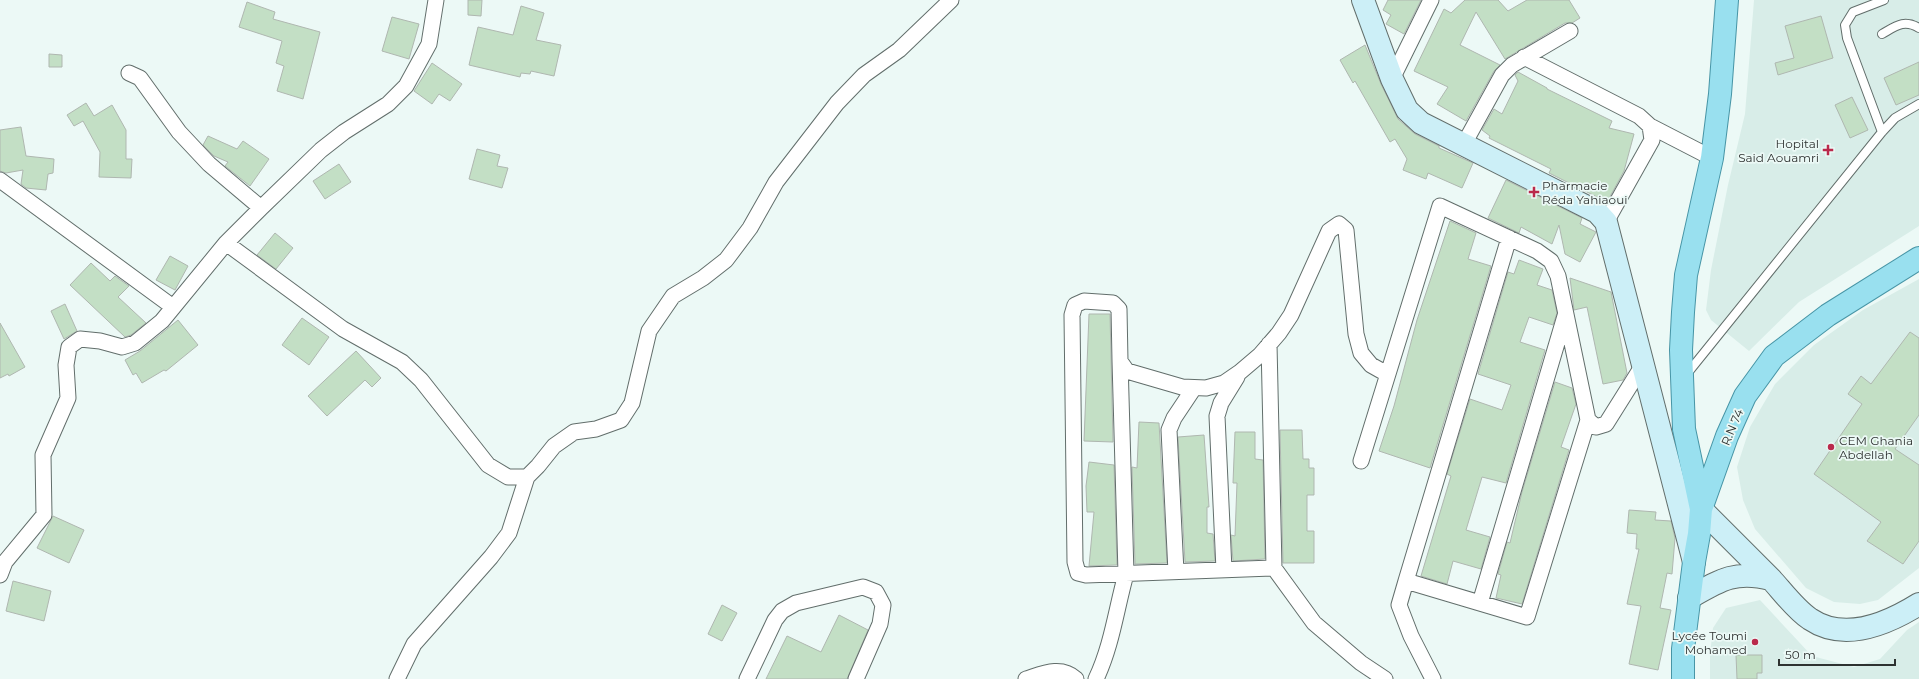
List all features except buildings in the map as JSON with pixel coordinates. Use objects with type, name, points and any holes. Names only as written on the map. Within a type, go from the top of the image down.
[{"type":"main road","points":[[1700,509],[1684,429],[1681,350],[1686,275],[1712,158],[1720,94],[1727,0]]},
{"type":"main road","name":"R.N 74","points":[[1683,679],[1683,649],[1699,534],[1700,509],[1727,436],[1745,396],[1774,356],[1828,315],[1919,258]]},
{"type":"street","points":[[0,575],[5,562],[44,515],[44,455],[68,398],[66,365],[68,347],[80,339],[100,340],[122,347],[135,343],[162,321],[226,243],[321,150],[344,132],[388,104],[406,86],[429,44],[436,0]]},
{"type":"street","points":[[397,679],[414,644],[491,557],[509,533],[527,477],[554,446],[574,432],[596,429],[621,420],[632,403],[648,331],[673,296],[703,278],[726,260],[750,228],[776,182],[837,103],[864,74],[899,50],[951,0]]},
{"type":"street","points":[[1363,0],[1392,80],[1407,110],[1421,123],[1597,212],[1606,222],[1694,562]]},
{"type":"street","points":[[1392,80],[1431,0]]},
{"type":"street","points":[[1464,144],[1502,75],[1512,65],[1524,57],[1570,31]]},
{"type":"street","points":[[1524,57],[1639,116],[1650,126],[1712,158]]},
{"type":"street","points":[[130,73],[140,78],[179,132],[209,164],[261,208]]},
{"type":"street","points":[[1606,222],[1652,140],[1650,126]]},
{"type":"street","points":[[0,180],[173,308]]},
{"type":"street","points":[[1361,461],[1440,206],[1538,251],[1551,261],[1558,276],[1588,420],[1527,616],[1406,581]]},
{"type":"street","points":[[1120,361],[1128,371],[1182,388],[1206,388],[1224,383],[1240,372],[1279,333],[1290,315],[1329,231],[1339,224],[1346,230],[1349,244],[1356,334],[1361,353],[1371,365],[1387,374]]},
{"type":"street","points":[[1433,679],[1411,636],[1399,605],[1509,238]]},
{"type":"street","points":[[226,243],[344,329],[402,362],[421,380],[488,465],[508,477],[527,477]]},
{"type":"street","points":[[1096,679],[1106,658],[1126,574],[1119,309],[1113,303],[1084,301],[1075,305],[1072,315],[1075,562],[1078,573],[1086,575],[1126,574],[1274,568]]},
{"type":"street","points":[[1480,603],[1566,314]]},
{"type":"street","points":[[1269,344],[1274,568],[1314,623],[1361,663],[1385,679]]},
{"type":"street","points":[[1588,420],[1596,427],[1606,424],[1644,365]]},
{"type":"street","points":[[1224,570],[1217,416],[1221,403],[1240,372]]},
{"type":"street","points":[[1176,572],[1169,430],[1174,418],[1194,388]]},
{"type":"street","points":[[1700,509],[1809,618],[1828,629],[1846,630],[1870,627],[1900,616],[1919,604]]},
{"type":"street","points":[[1689,598],[1729,577],[1753,575],[1771,579]]},
{"type":"street","points":[[747,679],[775,620],[782,611],[796,603],[863,587],[876,592],[883,605],[880,624],[856,679]]},
{"type":"street","points":[[1026,679],[1050,671],[1066,674],[1076,679]]},
{"type":"lane","points":[[1882,132],[1847,38],[1845,25],[1853,12],[1884,0]]},
{"type":"lane","points":[[1882,34],[1899,25],[1911,23],[1919,28]]},
{"type":"lane","points":[[1683,379],[1882,132],[1895,118],[1919,104]]},
{"type":"shaded area","name":"Hopital Said Aouamri","points":[[1754,0],[1919,0],[1919,226],[1799,302],[1749,351],[1711,320],[1706,310],[1711,270],[1728,185],[1745,114]]},
{"type":"shaded area","name":"CEM Ghania Abdellah","points":[[1919,279],[1919,568],[1878,600],[1860,604],[1834,602],[1806,588],[1755,529],[1743,500],[1737,467],[1750,427],[1775,384],[1814,345],[1863,310]]},
{"type":"shaded area","name":"Lycée Toumi Mohamed","points":[[1760,600],[1812,656],[1854,667],[1880,659],[1907,630],[1919,622],[1919,679],[1710,679],[1710,654],[1713,628],[1726,608]]},
{"type":"place","name":"Hopital Said Aouamri","points":[[1828,150]]},
{"type":"place","name":"Pharmacie Réda Yahiaoui","points":[[1534,192]]},
{"type":"place","name":"CEM Ghania Abdellah","points":[[1831,447]]},
{"type":"place","name":"Lycée Toumi Mohamed","points":[[1755,642]]}]
